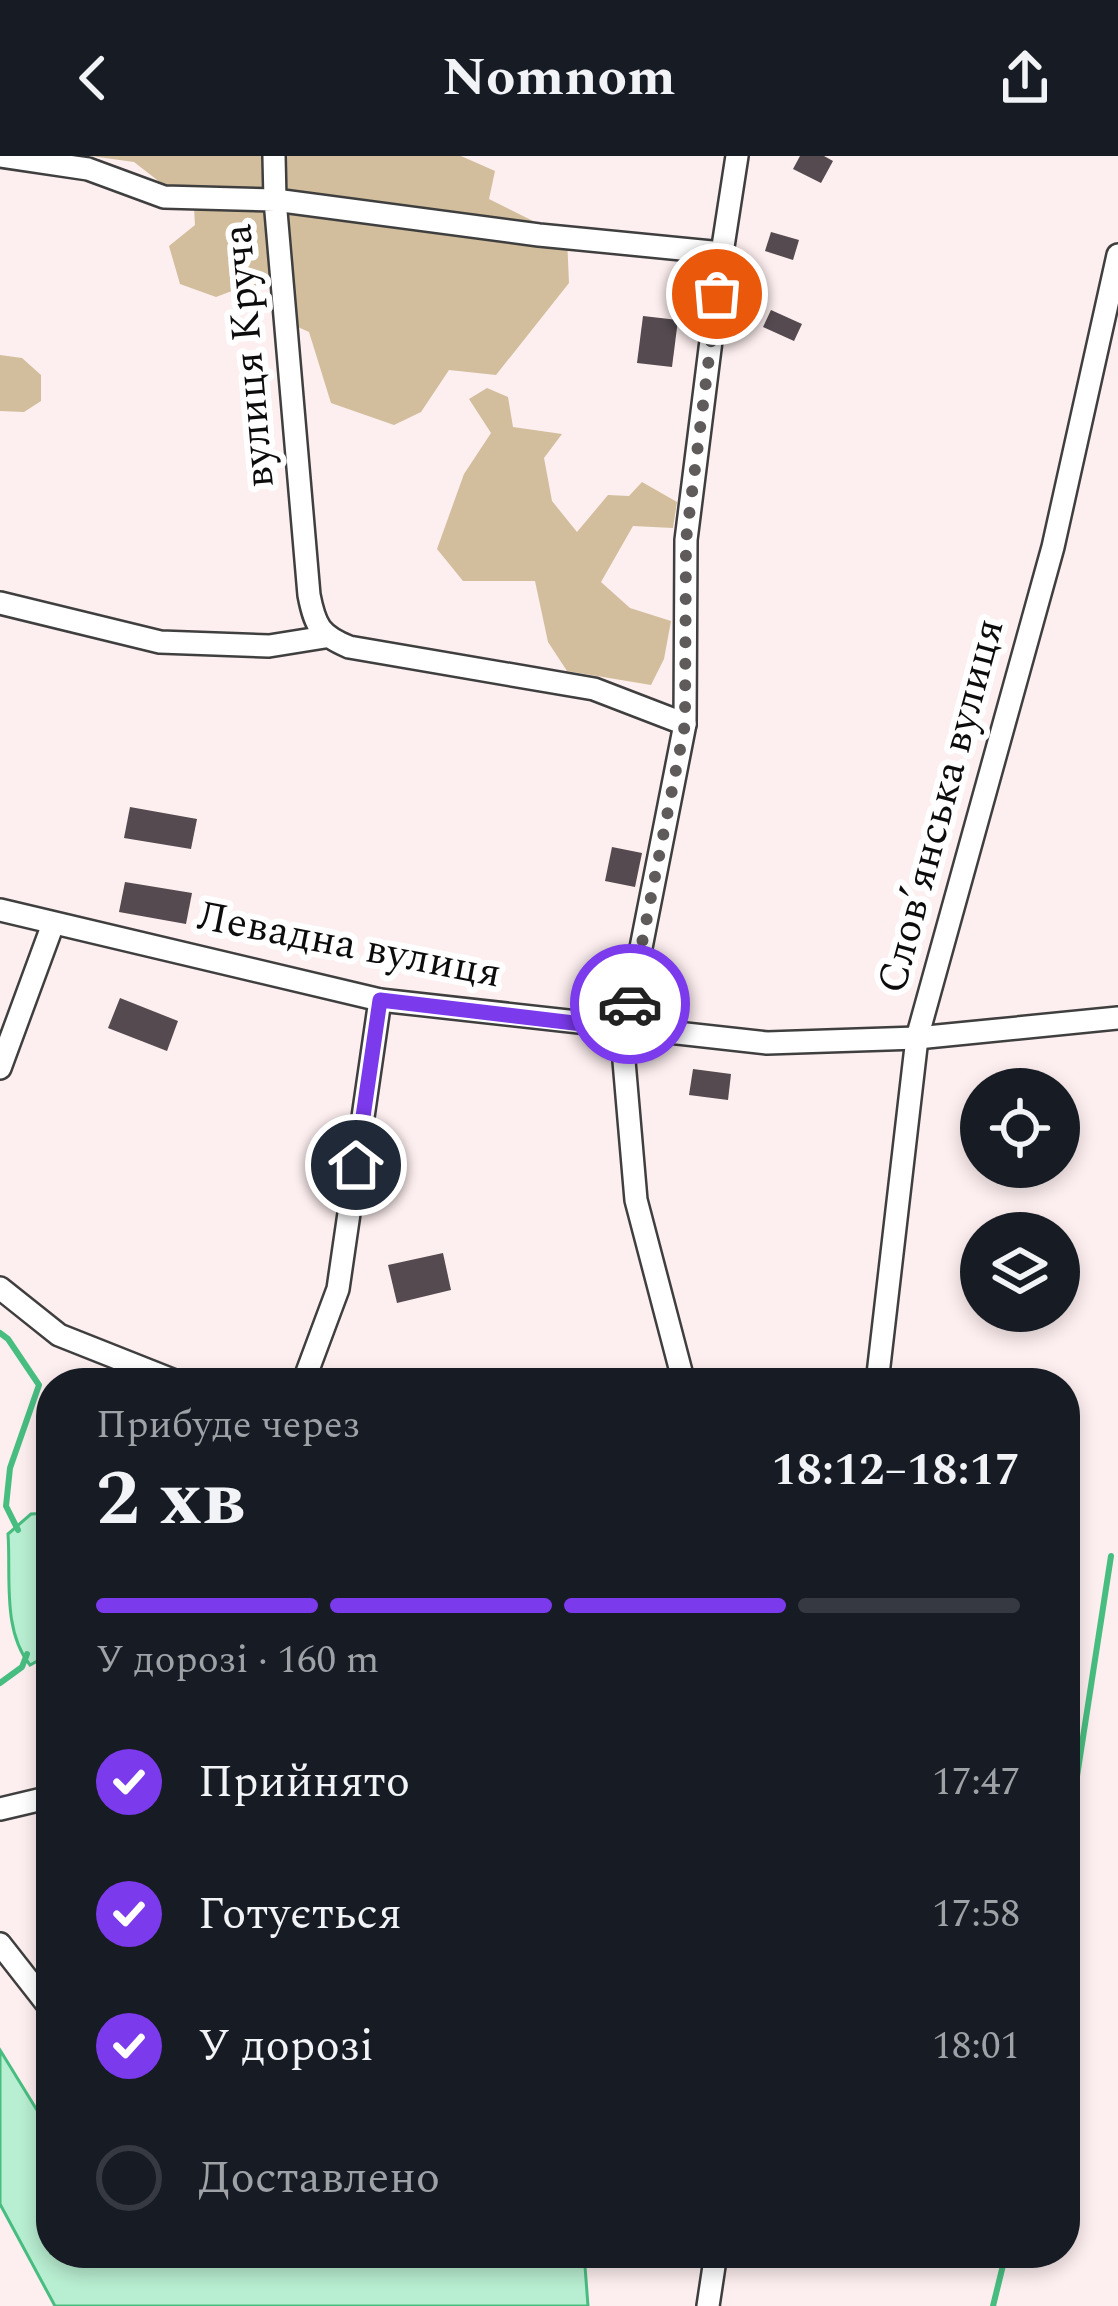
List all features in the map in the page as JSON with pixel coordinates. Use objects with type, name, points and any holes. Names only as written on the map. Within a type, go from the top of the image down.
[{"type":"street","name":"вулиця Круча","points":[[0,156],[88,169],[164,197],[275,200],[309,596],[325,637]]},
{"type":"street","points":[[274,156],[275,200],[722,254]]},
{"type":"street","points":[[680,1368],[636,1200],[625,1029],[685,724],[686,540],[737,156]]},
{"type":"street","name":"Словʼянська вулиця","points":[[879,1368],[917,1038],[1054,547],[1118,255]]},
{"type":"street","points":[[0,603],[160,642],[268,646],[325,637],[349,646],[594,689],[685,724]]},
{"type":"street","name":"Левадна вулиця","points":[[0,910],[380,1000],[767,1043],[917,1038],[1118,1018]]},
{"type":"street","points":[[0,1068],[53,924]]},
{"type":"street","points":[[309,1368],[338,1289],[380,1000]]},
{"type":"street","points":[[0,1288],[59,1335],[142,1368]]},
{"type":"street","points":[[0,1809],[36,1800]]},
{"type":"street","points":[[0,1945],[36,1990]]},
{"type":"street","points":[[708,2306],[714,2268]]},
{"type":"shaded area","points":[[91,156],[461,156],[495,171],[489,199],[567,238],[569,283],[496,375],[449,370],[421,412],[394,425],[331,403],[309,332],[289,323],[281,286],[245,286],[216,297],[180,284],[169,246],[195,225],[193,190],[170,190],[134,162]]},
{"type":"shaded area","points":[[0,355],[22,358],[41,375],[41,401],[24,412],[0,411]]},
{"type":"shaded area","points":[[487,388],[508,397],[513,427],[562,434],[544,458],[552,501],[577,532],[608,495],[629,496],[642,482],[677,502],[673,528],[633,526],[601,582],[630,608],[671,621],[664,659],[651,685],[567,671],[548,642],[535,581],[463,581],[437,549],[464,474],[491,433],[469,399]]},
{"type":"shaded area","points":[[36,1514],[36,1662],[30,1665],[12,1619],[8,1534]]},
{"type":"shaded area","points":[[0,2050],[36,2109],[36,2268],[585,2268],[588,2306],[55,2306],[0,2204]]},
{"type":"building","points":[[800,156],[833,161],[821,183],[793,169]]},
{"type":"building","points":[[771,232],[799,240],[793,260],[765,251]]},
{"type":"building","points":[[771,310],[802,324],[794,341],[763,327]]},
{"type":"building","points":[[643,316],[678,320],[672,367],[637,363]]},
{"type":"building","points":[[130,807],[197,819],[191,849],[124,838]]},
{"type":"building","points":[[612,847],[642,853],[635,887],[605,881]]},
{"type":"building","points":[[125,882],[192,893],[186,924],[119,912]]},
{"type":"building","points":[[120,998],[178,1021],[167,1051],[108,1028]]},
{"type":"building","points":[[693,1069],[731,1074],[728,1100],[689,1095]]},
{"type":"building","points":[[443,1253],[451,1290],[397,1303],[388,1265]]},
{"type":"waterway","points":[[0,1333],[36,1381]]},
{"type":"waterway","points":[[18,1530],[6,1506],[10,1468],[36,1394]]},
{"type":"waterway","points":[[1080,1757],[1111,1556]]},
{"type":"waterway","points":[[0,1683],[22,1667],[27,1654]]},
{"type":"waterway","points":[[993,2306],[1002,2268]]},
{"type":"way so far","points":[[630,1004],[685,724],[686,540],[717,294]]},
{"type":"route","points":[[356,1165],[380,1000],[625,1029],[630,1004]]}]
